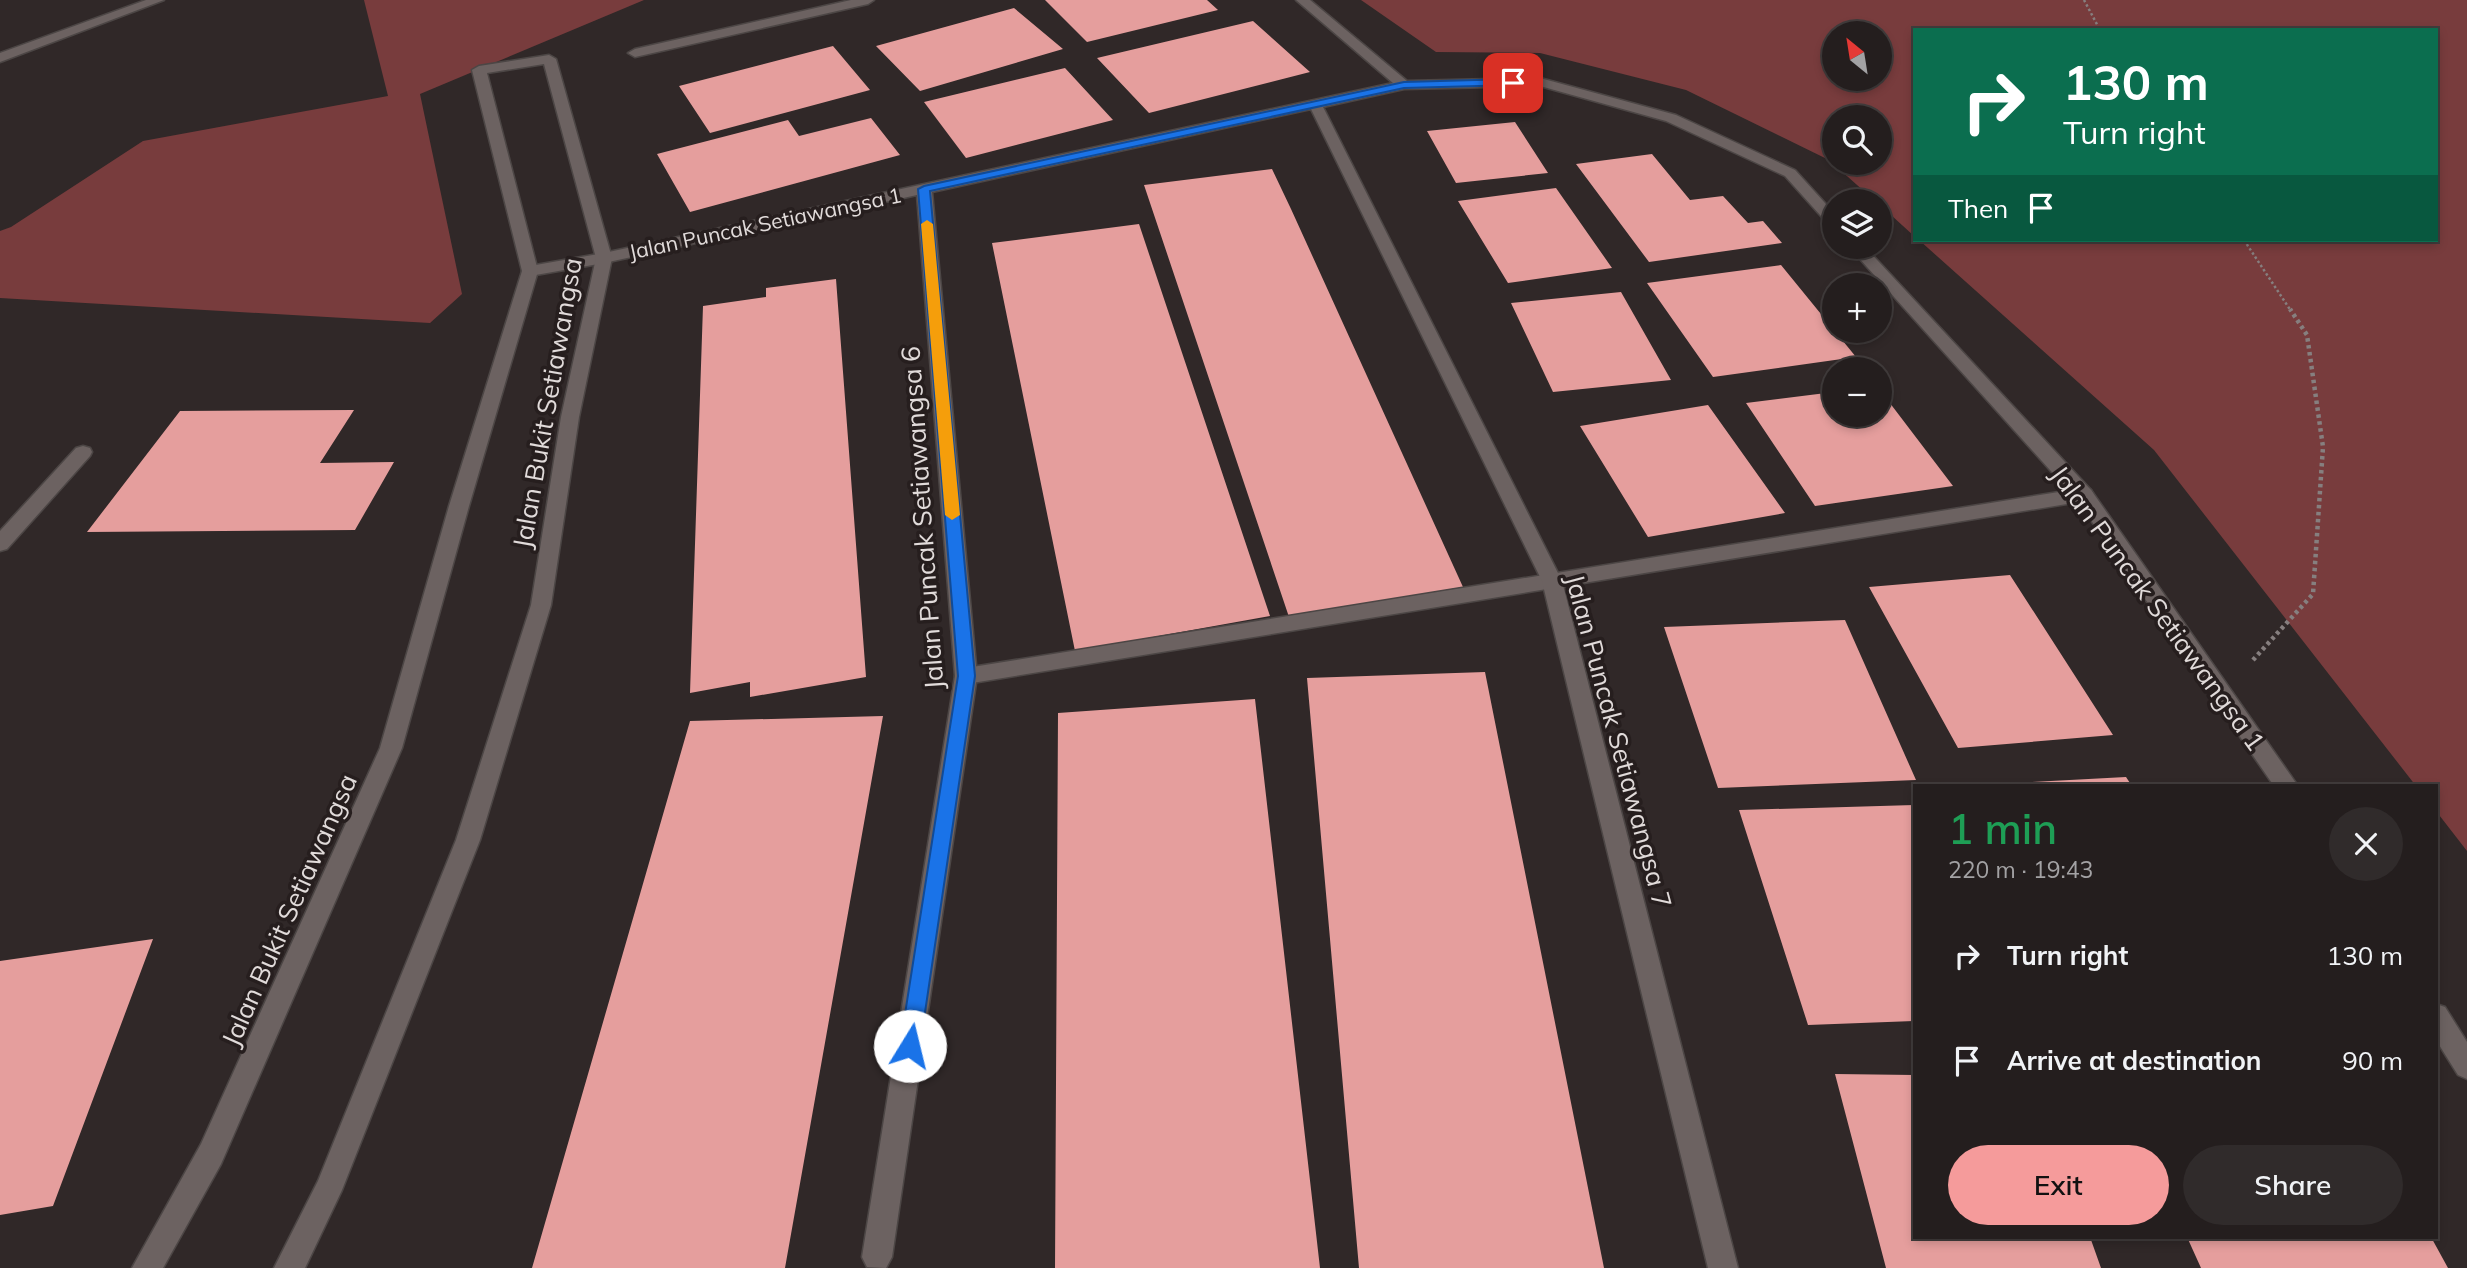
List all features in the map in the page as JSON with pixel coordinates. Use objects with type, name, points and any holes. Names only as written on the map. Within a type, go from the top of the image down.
[{"type":"street","points":[[0,58],[158,0]]},
{"type":"street","points":[[635,53],[868,0]]},
{"type":"street","points":[[1303,0],[1404,85]]},
{"type":"street","name":"Jalan Bukit Setiawangsa","points":[[147,1268],[211,1154],[391,748],[459,506],[530,271],[479,69],[549,59],[604,258],[570,417],[541,605],[468,840],[328,1191],[289,1268]]},
{"type":"street","name":"Jalan Puncak Setiawangsa 1","points":[[530,271],[604,258],[1404,85],[1540,82],[1671,118],[1790,173],[1822,209]]},
{"type":"street","name":"Jalan Puncak Setiawangsa 7","points":[[1315,104],[1552,581],[1723,1268]]},
{"type":"street","name":"Jalan Puncak Setiawangsa 6","points":[[877,1258],[967,676],[924,189]]},
{"type":"street","name":"Jalan Puncak Setiawangsa 1","points":[[1868,259],[2084,495],[2286,784]]},
{"type":"street","points":[[0,544],[83,452]]},
{"type":"street","points":[[967,676],[2084,495]]},
{"type":"street","points":[[2438,1019],[2467,1066]]},
{"type":"path","points":[[2084,0],[2099,28]]},
{"type":"path","points":[[2222,694],[2313,594],[2323,447],[2307,335],[2245,242]]},
{"type":"shaded area","points":[[364,0],[644,0],[420,94],[462,294],[430,323],[0,298],[0,231],[11,227],[143,141],[388,96]]},
{"type":"shaded area","points":[[1361,0],[2467,0],[2467,851],[2438,814],[2438,784],[2414,784],[2154,450],[1921,242],[2438,242],[2438,28],[1913,28],[1913,235],[1892,216],[1892,189],[1862,189],[1846,175],[1892,175],[1892,105],[1822,105],[1822,157],[1686,90],[1540,53],[1436,52]]},
{"type":"building","points":[[1045,0],[1207,0],[1218,10],[1087,42]]},
{"type":"building","points":[[1014,8],[1063,49],[920,91],[876,46]]},
{"type":"building","points":[[1253,21],[1310,72],[1149,113],[1097,58]]},
{"type":"building","points":[[833,46],[870,90],[710,133],[679,86]]},
{"type":"building","points":[[1065,68],[1113,120],[966,158],[924,102]]},
{"type":"building","points":[[871,118],[900,155],[690,212],[657,154],[788,120],[799,136]]},
{"type":"building","points":[[1515,122],[1548,173],[1456,183],[1427,131]]},
{"type":"building","points":[[1652,154],[1690,200],[1723,196],[1748,223],[1763,221],[1782,243],[1649,262],[1576,164]]},
{"type":"building","points":[[1272,169],[1463,587],[1289,617],[1144,185]]},
{"type":"building","points":[[1556,188],[1612,268],[1508,283],[1458,201]]},
{"type":"building","points":[[1139,224],[1270,616],[1075,651],[992,243]]},
{"type":"building","points":[[1781,265],[1822,315],[1822,343],[1845,343],[1856,357],[1822,357],[1822,362],[1713,377],[1647,283]]},
{"type":"building","points":[[836,279],[866,677],[750,697],[750,682],[690,693],[703,306],[766,297],[766,288]]},
{"type":"building","points":[[1621,292],[1671,380],[1553,392],[1511,303]]},
{"type":"building","points":[[1822,394],[1822,427],[1892,427],[1892,406],[1953,486],[1815,506],[1746,403]]},
{"type":"building","points":[[1708,405],[1785,513],[1648,537],[1580,426]]},
{"type":"building","points":[[354,410],[320,463],[394,462],[355,530],[87,532],[180,411]]},
{"type":"building","points":[[2010,575],[2113,735],[1958,748],[1869,587]]},
{"type":"building","points":[[1845,620],[1916,780],[1718,788],[1664,627]]},
{"type":"building","points":[[1485,672],[1604,1268],[1359,1268],[1307,678]]},
{"type":"building","points":[[1255,699],[1320,1268],[1055,1268],[1058,713]]},
{"type":"building","points":[[883,716],[785,1268],[532,1268],[690,721]]},
{"type":"building","points":[[2126,777],[2131,784],[1995,784]]},
{"type":"building","points":[[1913,805],[1913,1021],[1808,1025],[1739,810]]},
{"type":"building","points":[[153,939],[53,1206],[0,1215],[0,961]]},
{"type":"building","points":[[1835,1074],[1913,1075],[1913,1239],[2091,1239],[2101,1268],[1886,1268]]},
{"type":"building","points":[[2188,1239],[2432,1239],[2448,1268],[2201,1268]]},
{"type":"slow traffic","points":[[927,224],[952,515]]},
{"type":"route","points":[[910,1046],[967,676],[924,189],[1404,85],[1513,83]]}]
